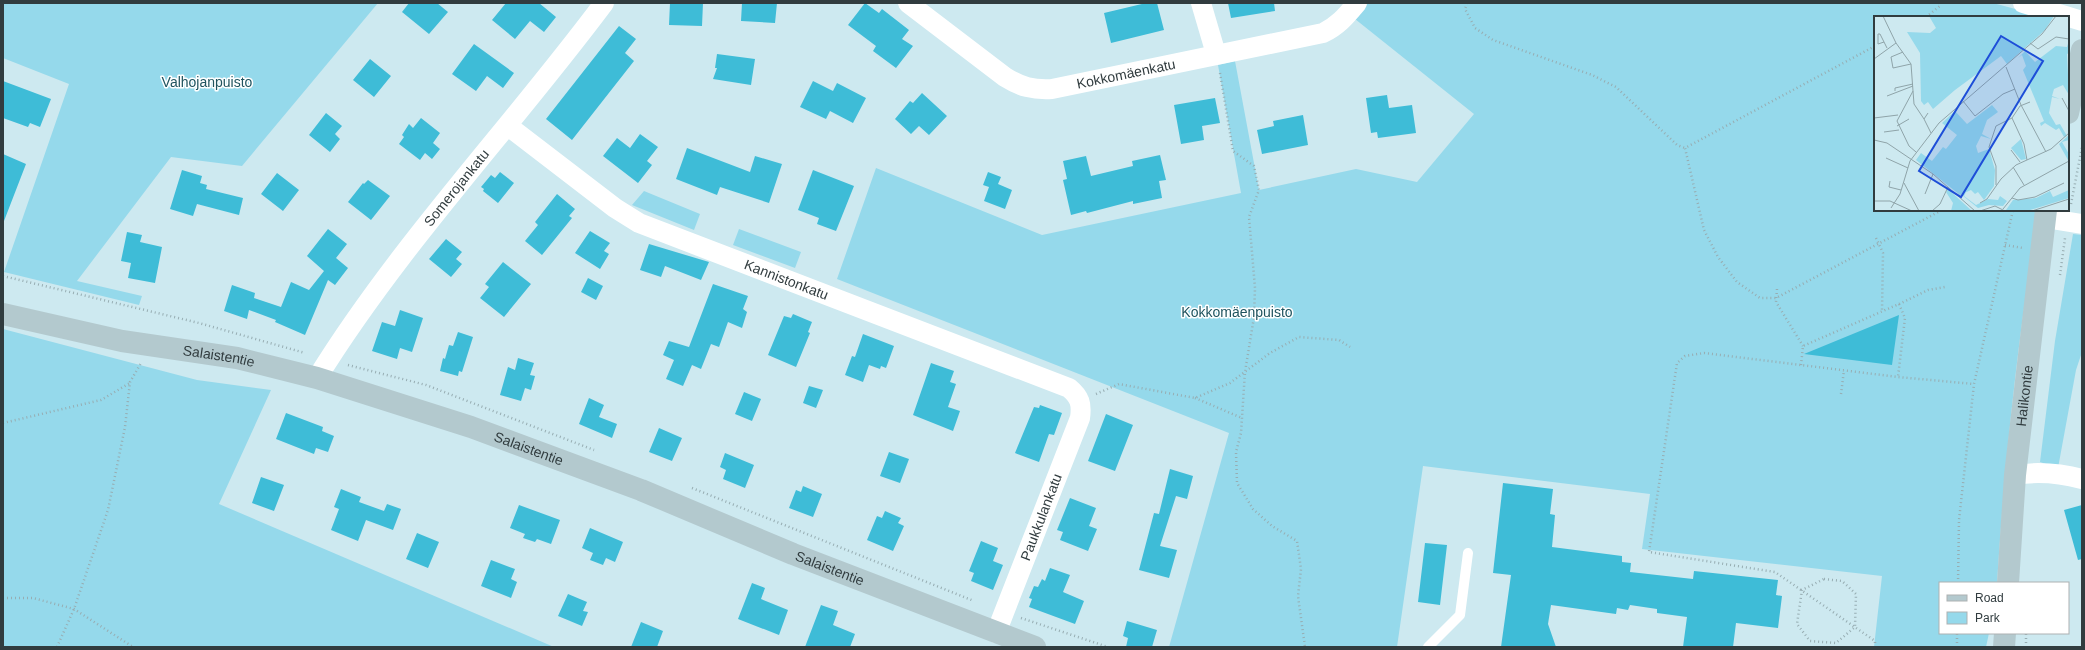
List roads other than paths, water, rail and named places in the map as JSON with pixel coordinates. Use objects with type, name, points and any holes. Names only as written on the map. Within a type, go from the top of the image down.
[{"type":"street","name":"Somerojankatu","points":[[317,378],[398,262],[508,126],[604,3]]},
{"type":"street","name":"Kokkomäenkatu","points":[[908,3],[1005,77],[1019,86],[1036,90],[1052,89],[1323,33],[1339,24],[1356,3]]},
{"type":"street","points":[[1201,3],[1216,54]]},
{"type":"street","points":[[2023,3],[2066,16]]},
{"type":"street","points":[[2069,17],[2082,21]]},
{"type":"street","points":[[2069,108],[2082,50]]},
{"type":"street","name":"Kannistonkatu","points":[[508,126],[615,208],[638,223],[1069,388],[1081,401]]},
{"type":"street","points":[[2046,214],[2075,223]]},
{"type":"street","name":"Halikontie","points":[[2008,582],[2015,475],[2046,214]]},
{"type":"street","name":"Salaistentie","points":[[3,314],[122,341],[237,358],[317,378],[471,427],[641,490],[793,554],[1035,647]]},
{"type":"street","name":"Paukkulankatu","points":[[996,633],[1080,418],[1081,401]]},
{"type":"street","points":[[2015,475],[2031,472],[2054,472],[2082,479]]},
{"type":"street","points":[[2004,647],[2005,634]]},
{"type":"lane","points":[[1428,647],[1460,615],[1468,553]]},
{"type":"park label","name":"Valhojanpuisto","points":[[207,82]]},
{"type":"park label","name":"Kokkomäenpuisto","points":[[1237,312]]}]
